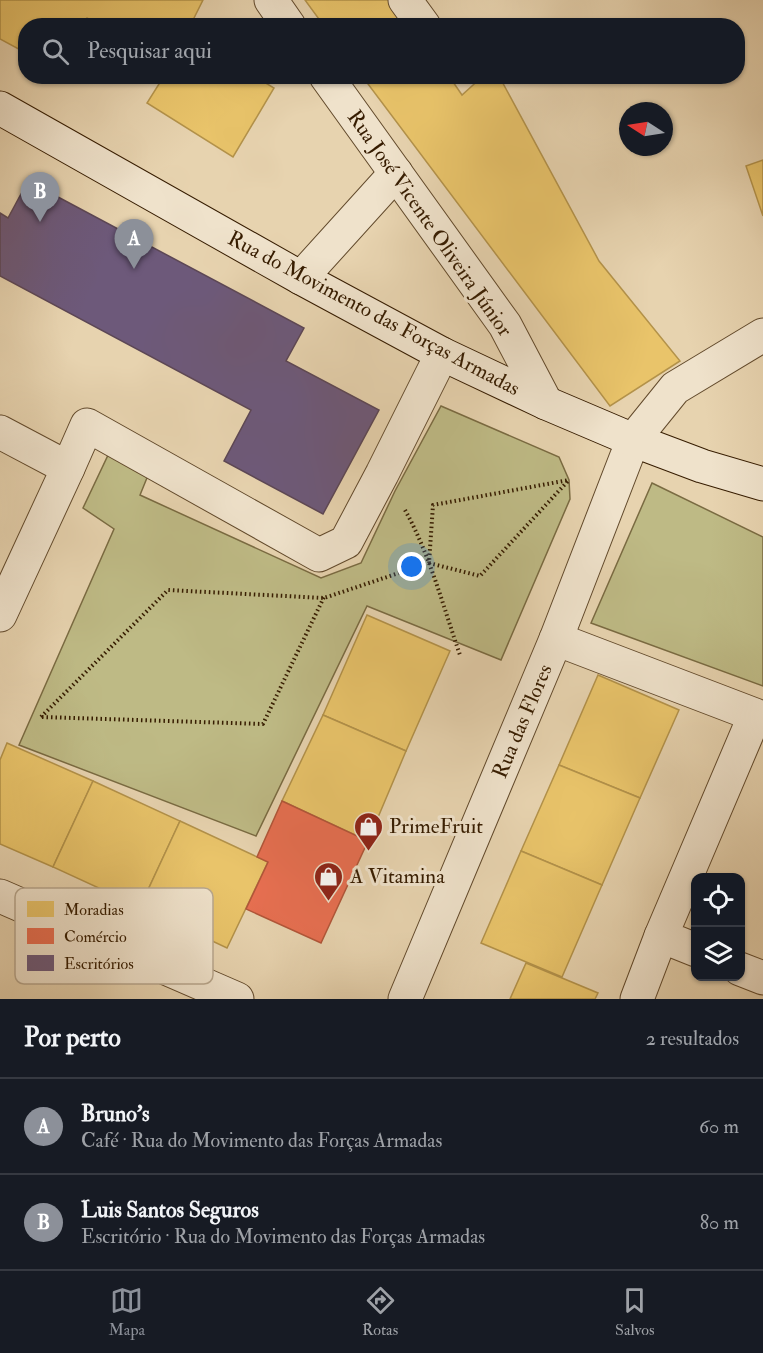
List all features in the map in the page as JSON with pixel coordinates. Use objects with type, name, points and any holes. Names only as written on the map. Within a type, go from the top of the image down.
[{"type":"street","points":[[271,0],[283,18]]},
{"type":"street","points":[[405,0],[418,18]]},
{"type":"street","name":"Rua José Vicente Oliveira Júnior","points":[[332,84],[505,324],[546,404]]},
{"type":"street","name":"Rua do Movimento das Forças Armadas","points":[[0,108],[301,278],[442,354],[546,404],[633,440],[702,466],[763,484]]},
{"type":"street","points":[[301,278],[396,173]]},
{"type":"street","name":"Rua das Flores","points":[[405,999],[556,639],[633,440],[675,388],[763,335]]},
{"type":"street","points":[[0,615],[87,425],[319,555],[346,542],[442,354]]},
{"type":"street","points":[[0,432],[68,468]]},
{"type":"street","points":[[556,639],[755,716],[661,936],[637,999]]},
{"type":"street","points":[[0,896],[15,903]]},
{"type":"street","points":[[661,936],[691,948]]},
{"type":"street","points":[[745,971],[763,978]]},
{"type":"street","points":[[202,984],[237,999]]},
{"type":"path","points":[[429,562],[480,576],[569,480]]},
{"type":"path","points":[[401,501],[417,531],[429,562],[460,655]]},
{"type":"path","points":[[41,717],[263,724],[324,598]]},
{"type":"shaded area","points":[[441,406],[559,457],[569,480],[570,499],[501,660],[367,606],[256,836],[19,745],[114,529],[83,508],[110,451],[151,468],[140,495],[321,578],[361,563],[395,491]]},
{"type":"shaded area","points":[[652,483],[763,537],[763,686],[591,623]]},
{"type":"building: Moradias","points":[[0,0],[203,0],[194,18],[18,18],[18,49],[0,39]]},
{"type":"building: Moradias","points":[[305,0],[393,0],[406,18],[318,18]]},
{"type":"building: Moradias","points":[[159,84],[267,84],[274,88],[233,157],[147,103]]},
{"type":"building: Moradias","points":[[368,84],[454,84],[462,95],[474,84],[503,84],[599,261],[680,361],[610,406]]},
{"type":"building: Moradias","points":[[763,160],[763,216],[746,166]]},
{"type":"building: Moradias","points":[[367,615],[450,651],[406,751],[323,715]]},
{"type":"building: Moradias","points":[[598,675],[679,710],[640,798],[559,765]]},
{"type":"building: Moradias","points":[[323,715],[406,751],[368,841],[282,801]]},
{"type":"building: Moradias","points":[[7,743],[93,781],[53,867],[0,844],[0,760]]},
{"type":"building: Moradias","points":[[559,765],[640,798],[602,885],[521,851]]},
{"type":"building: Moradias","points":[[93,781],[180,821],[149,888],[99,888],[53,867]]},
{"type":"building: Moradias","points":[[180,821],[268,862],[227,948],[213,941],[213,888],[149,888]]},
{"type":"building: Moradias","points":[[521,851],[602,885],[562,977],[481,943]]},
{"type":"building: Moradias","points":[[526,963],[598,993],[595,999],[510,999]]},
{"type":"building: Comércio","points":[[282,801],[368,841],[321,943],[246,909],[268,862],[257,857]]},
{"type":"building: Escritórios","points":[[28,181],[304,328],[286,361],[379,410],[323,514],[224,461],[251,410],[0,276],[0,213],[8,218]]},
{"type":"place","name":"Luis Santos Seguros","points":[[40,222]]},
{"type":"place","name":"Bruno's","points":[[134,269]]},
{"type":"place","name":"PrimeFruit","points":[[368,852]]},
{"type":"place","name":"A Vitamina","points":[[329,902]]}]
